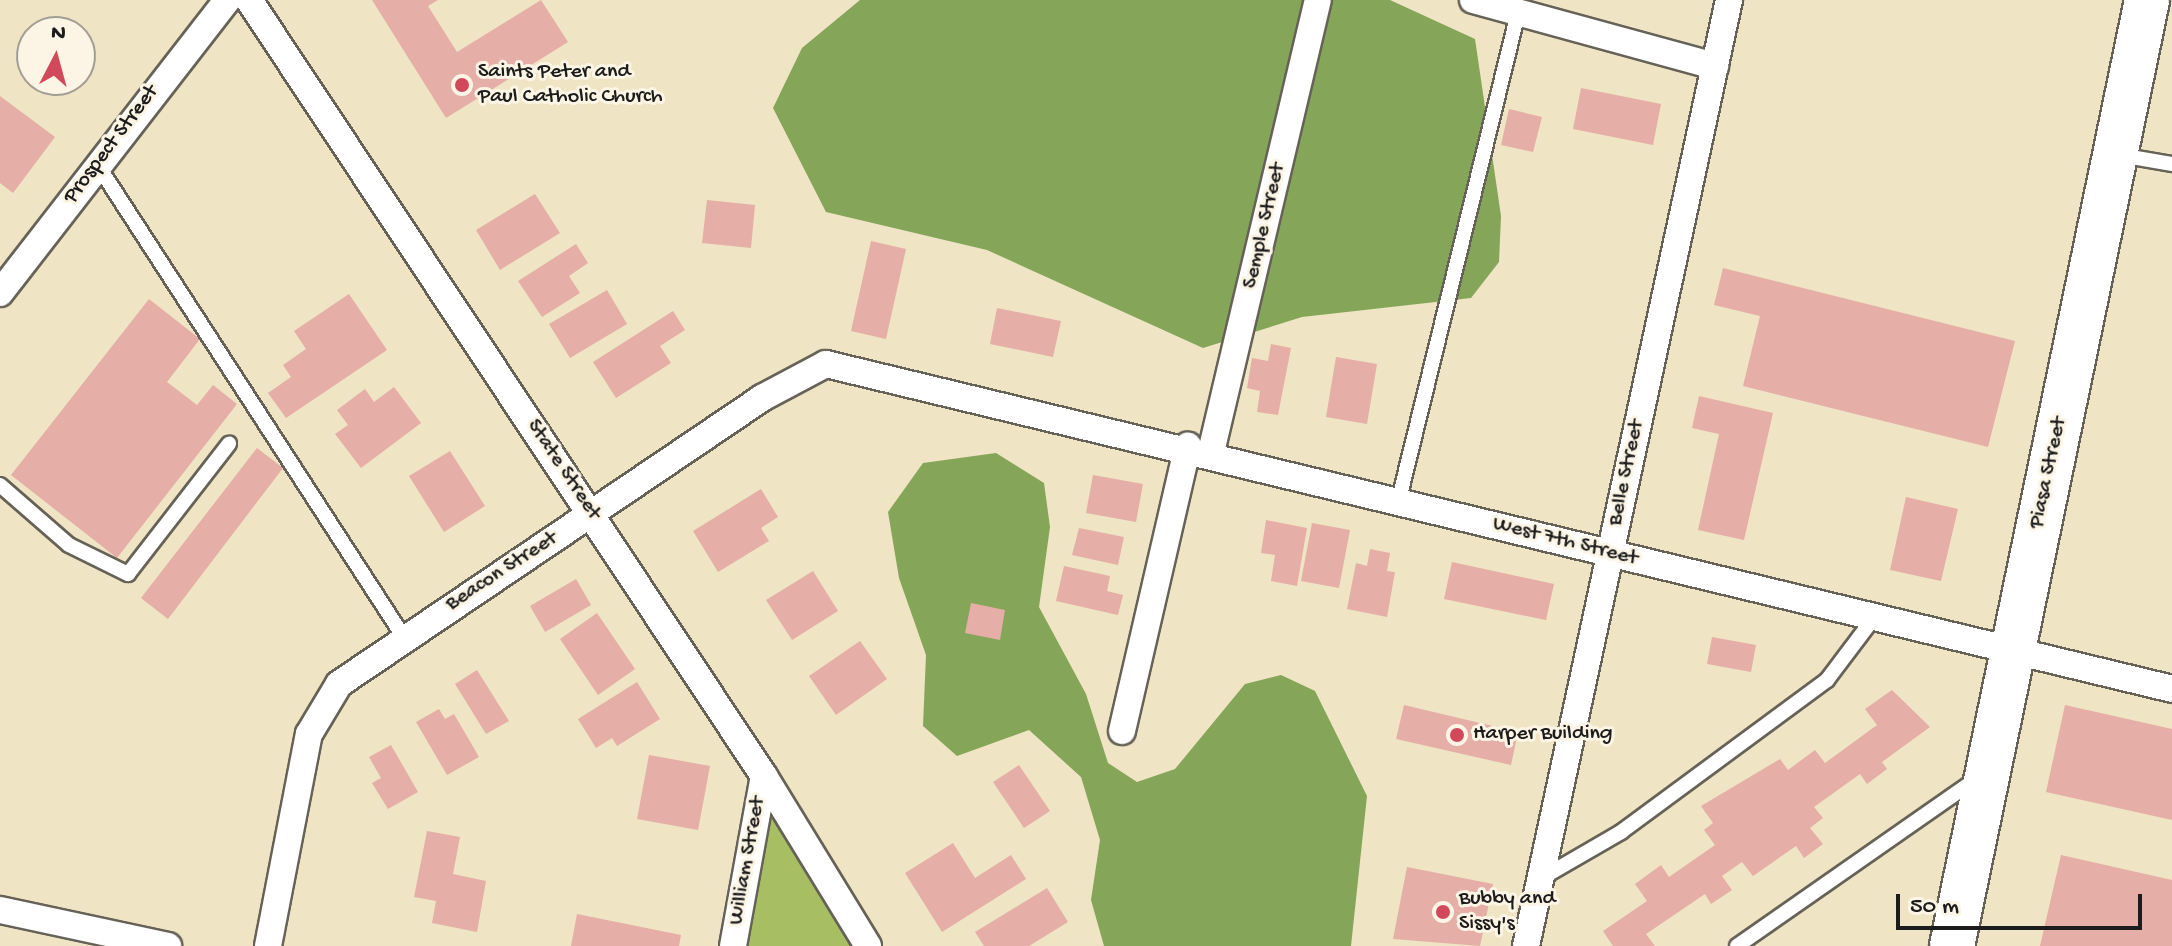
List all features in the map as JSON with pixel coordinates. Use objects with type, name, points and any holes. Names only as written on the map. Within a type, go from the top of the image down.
[{"type":"highway","name":"Piasa Street","points":[[1952,946],[1985,774],[2147,0]]},
{"type":"street","name":"Prospect Street","points":[[0,293],[227,0]]},
{"type":"street","name":"State Street","points":[[249,0],[764,776],[868,946]]},
{"type":"street","name":"Semple Street","points":[[1122,731],[1318,0]]},
{"type":"street","points":[[1473,0],[1715,66]]},
{"type":"street","name":"Belle Street","points":[[1526,946],[1729,0]]},
{"type":"street","name":"Beacon Street","points":[[268,946],[319,708],[339,684],[403,636],[826,364],[959,392]]},
{"type":"street","name":"West 7th Street","points":[[959,392],[1200,449],[1873,619],[2172,689]]},
{"type":"street","name":"William Street","points":[[733,946],[764,776]]},
{"type":"street","points":[[0,910],[168,946]]},
{"type":"lane","points":[[1399,499],[1518,13]]},
{"type":"lane","points":[[2115,154],[2172,164]]},
{"type":"lane","points":[[97,164],[403,636]]},
{"type":"lane","points":[[0,485],[69,545],[128,574],[229,444]]},
{"type":"lane","points":[[1540,879],[1621,832],[1827,680],[1873,619]]},
{"type":"lane","points":[[1737,946],[1985,774]]},
{"type":"green space","points":[[860,0],[1390,0],[1475,39],[1501,216],[1499,262],[1471,298],[1302,317],[1203,348],[987,250],[826,212],[773,108],[802,48]]},
{"type":"green space","points":[[996,453],[1044,483],[1050,527],[1039,607],[1086,694],[1108,763],[1137,782],[1175,769],[1245,684],[1281,675],[1315,691],[1367,796],[1351,946],[1104,946],[1091,900],[1100,840],[1081,777],[1029,730],[957,756],[923,726],[926,655],[899,578],[888,512],[923,463]]},
{"type":"green space","points":[[767,796],[853,946],[740,946]]},
{"type":"building","name":"Saints Peter and Paul Catholic Church","points":[[372,0],[438,0],[428,6],[457,52],[541,0],[568,42],[446,118]]},
{"type":"building","points":[[1581,88],[1661,104],[1653,145],[1573,129]]},
{"type":"building","points":[[0,96],[55,137],[13,193],[0,183]]},
{"type":"building","points":[[1509,109],[1542,117],[1533,152],[1501,145]]},
{"type":"building","points":[[535,194],[560,233],[500,270],[476,230]]},
{"type":"building","points":[[707,200],[755,205],[751,248],[702,243]]},
{"type":"building","points":[[871,241],[906,249],[886,339],[851,331]]},
{"type":"building","points":[[576,244],[588,263],[569,276],[580,293],[542,317],[518,281]]},
{"type":"building","points":[[1723,268],[2015,341],[1988,447],[1743,386],[1760,316],[1714,305]]},
{"type":"building","points":[[607,290],[627,324],[570,358],[549,324]]},
{"type":"building","points":[[349,294],[387,350],[286,418],[268,393],[291,377],[283,365],[306,349],[294,331]]},
{"type":"building","points":[[149,299],[200,339],[167,382],[197,405],[213,385],[237,404],[117,558],[11,475]]},
{"type":"building","points":[[997,308],[1061,321],[1053,357],[990,344]]},
{"type":"building","points":[[673,311],[685,330],[660,346],[671,363],[616,398],[593,362]]},
{"type":"building","points":[[1271,344],[1291,348],[1278,415],[1257,412],[1260,391],[1247,388],[1252,358],[1268,361]]},
{"type":"building","points":[[1336,357],[1377,364],[1367,424],[1326,417]]},
{"type":"building","points":[[394,387],[421,423],[361,468],[335,434],[348,425],[337,410],[365,389],[374,402]]},
{"type":"building","points":[[1699,396],[1773,413],[1744,540],[1698,530],[1719,434],[1692,428]]},
{"type":"building","points":[[257,448],[283,468],[168,619],[141,598]]},
{"type":"building","points":[[450,451],[485,506],[444,532],[409,476]]},
{"type":"building","points":[[1093,475],[1143,484],[1136,522],[1086,513]]},
{"type":"building","points":[[761,489],[778,517],[761,528],[769,541],[718,572],[693,531]]},
{"type":"building","points":[[1906,497],[1958,509],[1941,581],[1890,570]]},
{"type":"building","points":[[1266,520],[1307,528],[1297,586],[1271,581],[1275,555],[1261,553]]},
{"type":"building","points":[[1312,523],[1350,530],[1339,588],[1301,581]]},
{"type":"building","points":[[1079,528],[1124,537],[1118,565],[1072,555]]},
{"type":"building","points":[[1370,549],[1390,553],[1387,571],[1395,572],[1387,617],[1347,609],[1356,563],[1367,566]]},
{"type":"building","points":[[1452,562],[1554,584],[1546,620],[1444,599]]},
{"type":"building","points":[[1064,566],[1110,576],[1107,591],[1123,595],[1118,615],[1056,601]]},
{"type":"building","points":[[813,571],[838,611],[792,640],[766,600]]},
{"type":"building","points":[[576,579],[591,605],[545,632],[530,606]]},
{"type":"building","points":[[971,603],[1005,610],[1000,640],[965,633]]},
{"type":"building","points":[[597,613],[635,669],[598,695],[560,639]]},
{"type":"building","points":[[1712,637],[1756,645],[1751,672],[1707,664]]},
{"type":"building","points":[[860,641],[887,679],[836,715],[809,676]]},
{"type":"building","points":[[477,670],[509,721],[486,734],[455,684]]},
{"type":"building","points":[[637,682],[660,719],[617,746],[612,738],[596,748],[578,719]]},
{"type":"building","points":[[1892,690],[1930,727],[1882,762],[1887,769],[1867,784],[1860,774],[1814,807],[1823,818],[1810,828],[1823,844],[1804,858],[1796,846],[1753,876],[1742,862],[1722,876],[1732,890],[1711,904],[1705,894],[1646,934],[1655,946],[1613,946],[1603,931],[1647,901],[1635,884],[1661,865],[1669,877],[1715,845],[1704,830],[1713,823],[1701,806],[1780,759],[1788,770],[1815,750],[1825,763],[1877,725],[1865,709]]},
{"type":"building","name":"Harper Building","points":[[1404,705],[1518,732],[1511,765],[1396,739]]},
{"type":"building","points":[[2065,705],[2172,729],[2172,820],[2046,792]]},
{"type":"building","points":[[439,709],[445,719],[454,714],[479,757],[447,775],[416,722]]},
{"type":"building","points":[[391,745],[418,792],[388,809],[372,783],[381,778],[369,757]]},
{"type":"building","points":[[649,755],[710,766],[698,830],[637,819]]},
{"type":"building","points":[[1019,765],[1050,811],[1024,828],[993,782]]},
{"type":"building","points":[[427,831],[460,837],[453,874],[486,881],[477,932],[432,923],[436,901],[414,897]]},
{"type":"building","points":[[953,843],[975,878],[1011,855],[1026,879],[942,932],[905,873]]},
{"type":"building","points":[[2061,855],[2172,880],[2172,946],[2040,946]]},
{"type":"building","name":"Bubby and Sissy's","points":[[1407,867],[1493,884],[1480,946],[1393,939]]},
{"type":"building","points":[[1047,888],[1068,922],[1029,946],[984,946],[975,932]]},
{"type":"building","points":[[577,914],[681,935],[679,946],[571,946]]},
{"type":"place","name":"Saints Peter and Paul Catholic Church","points":[[462,85]]},
{"type":"place","name":"Harper Building","points":[[1457,735]]},
{"type":"place","name":"Bubby and Sissy's","points":[[1443,912]]}]
